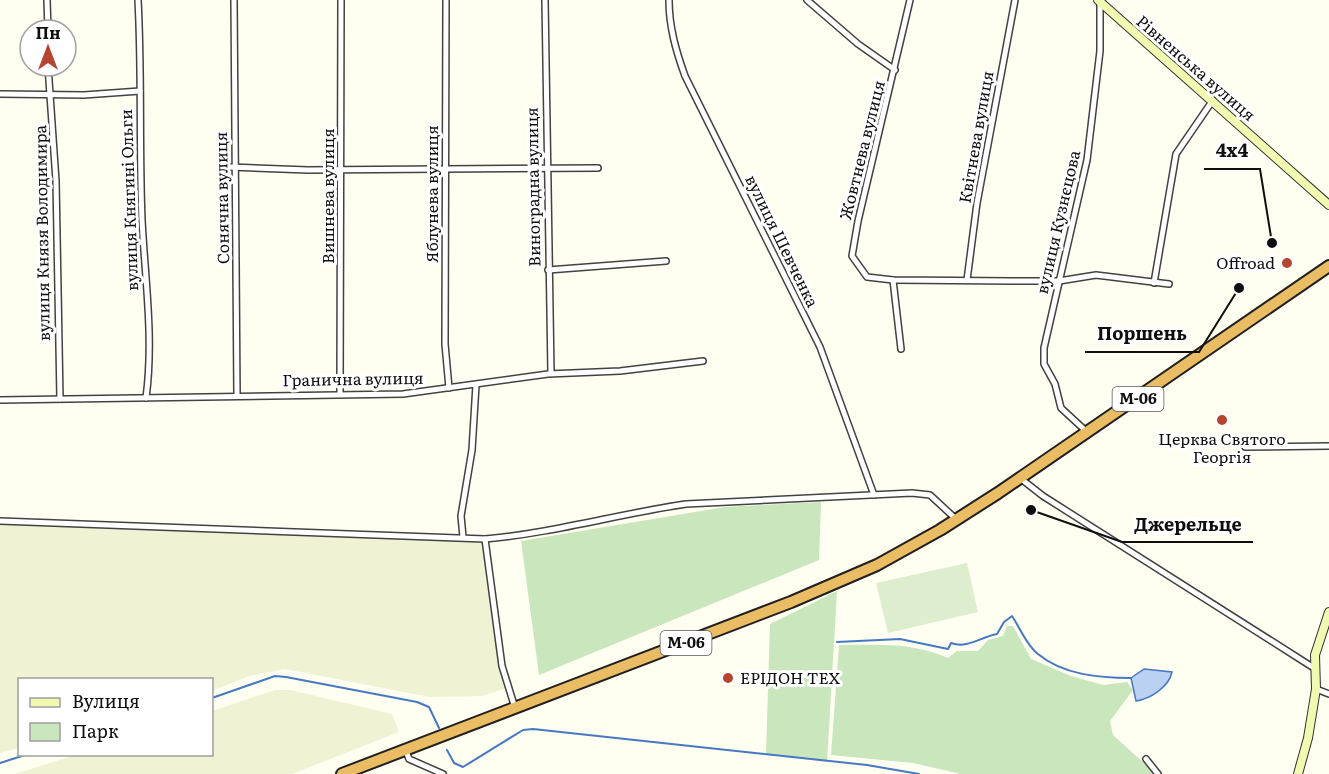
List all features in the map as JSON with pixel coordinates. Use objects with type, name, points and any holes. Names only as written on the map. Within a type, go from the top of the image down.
[{"type":"highway","name":"М-06","points":[[342,774],[853,577],[957,520],[1088,433],[1329,266]]},
{"type":"main road","name":"Рівненська вулиця","points":[[1099,1],[1329,205]]},
{"type":"main road","points":[[1298,774],[1308,738],[1316,689],[1314,668],[1317,645],[1329,612]]},
{"type":"street","points":[[47,0],[48,18]]},
{"type":"street","name":"вулиця Княгині Ольги","points":[[138,0],[145,276],[151,350],[146,398]]},
{"type":"street","name":"Сонячна вулиця","points":[[234,0],[233,167],[237,395]]},
{"type":"street","name":"Вишнева вулиця","points":[[340,393],[341,0]]},
{"type":"street","name":"Яблунева вулиця","points":[[446,0],[445,344],[449,388]]},
{"type":"street","name":"Виноградна вулиця","points":[[545,0],[550,374]]},
{"type":"street","name":"вулиця Шевченка","points":[[669,0],[669,19],[675,48],[685,76],[820,347],[874,495]]},
{"type":"street","points":[[807,0],[858,44],[895,70]]},
{"type":"street","name":"Жовтнева вулиця","points":[[910,0],[858,221],[852,256],[867,277],[893,280],[1059,281],[1096,275],[1169,284]]},
{"type":"street","name":"Квітнева вулиця","points":[[967,280],[979,192],[1016,0]]},
{"type":"street","name":"вулиця Кузнєцова","points":[[1088,433],[1061,408],[1055,384],[1044,364],[1048,329],[1087,160],[1100,51],[1099,1]]},
{"type":"street","name":"вулиця Князя Володимира","points":[[49,78],[56,170],[60,399]]},
{"type":"street","points":[[0,94],[84,95],[140,91]]},
{"type":"street","points":[[1154,283],[1176,154],[1213,100]]},
{"type":"street","points":[[233,167],[308,170],[598,168]]},
{"type":"street","points":[[548,270],[666,261]]},
{"type":"street","points":[[893,280],[901,349]]},
{"type":"street","name":"Гранична вулиця","points":[[0,400],[340,393],[403,394],[550,374],[620,371],[704,361]]},
{"type":"street","points":[[463,537],[461,516],[471,458],[476,385]]},
{"type":"street","points":[[1245,447],[1329,446]]},
{"type":"street","points":[[1020,478],[1043,496],[1314,668]]},
{"type":"street","points":[[0,521],[485,539],[537,534],[686,504],[912,493],[930,495],[957,520]]},
{"type":"street","points":[[485,539],[502,666],[515,709]]},
{"type":"street","points":[[1316,689],[1329,694]]},
{"type":"street","points":[[406,751],[409,759],[443,774]]},
{"type":"street","points":[[1146,759],[1158,774]]},
{"type":"green space","points":[[821,502],[819,560],[539,675],[521,541],[725,507]]},
{"type":"green space","points":[[0,521],[485,539],[507,688],[482,696],[430,697],[285,669],[249,676],[213,691],[213,678],[18,678],[18,748],[0,753]]},
{"type":"green space","points":[[967,563],[978,612],[888,633],[876,583]]},
{"type":"green space","points":[[837,591],[827,762],[766,754],[770,624]]},
{"type":"green space","points":[[1007,626],[1013,626],[1031,659],[1071,676],[1103,685],[1127,682],[1133,690],[1110,721],[1113,735],[1156,774],[961,774],[913,763],[831,755],[839,645],[908,647],[948,658],[957,651],[978,651],[988,640],[1003,636]]},
{"type":"green space","points":[[275,690],[290,690],[392,714],[399,732],[292,774],[15,774],[72,756],[213,756],[213,711]]},
{"type":"water","points":[[1144,669],[1172,672],[1163,687],[1147,698],[1136,701],[1131,678]]},
{"type":"waterway","points":[[837,642],[900,639],[948,649],[951,643],[969,644],[997,634],[1004,622],[1012,616],[1030,646],[1059,667],[1082,674],[1131,678]]},
{"type":"waterway","points":[[213,698],[275,676],[286,677],[417,702],[429,707],[439,728]]},
{"type":"waterway","points":[[447,750],[454,763],[463,767],[523,730],[533,729],[867,765],[919,774]]},
{"type":"waterway","points":[[0,763],[22,756]]},
{"type":"place","name":"4x4","points":[[1272,243]]},
{"type":"place","name":"Offroad","points":[[1287,263]]},
{"type":"place","name":"Поршень","points":[[1239,288]]},
{"type":"place","name":"Церква Святого Георгія","points":[[1222,420]]},
{"type":"place","name":"Джерельце","points":[[1031,510]]},
{"type":"place","name":"ЕРІДОН ТЕХ","points":[[728,678]]}]
